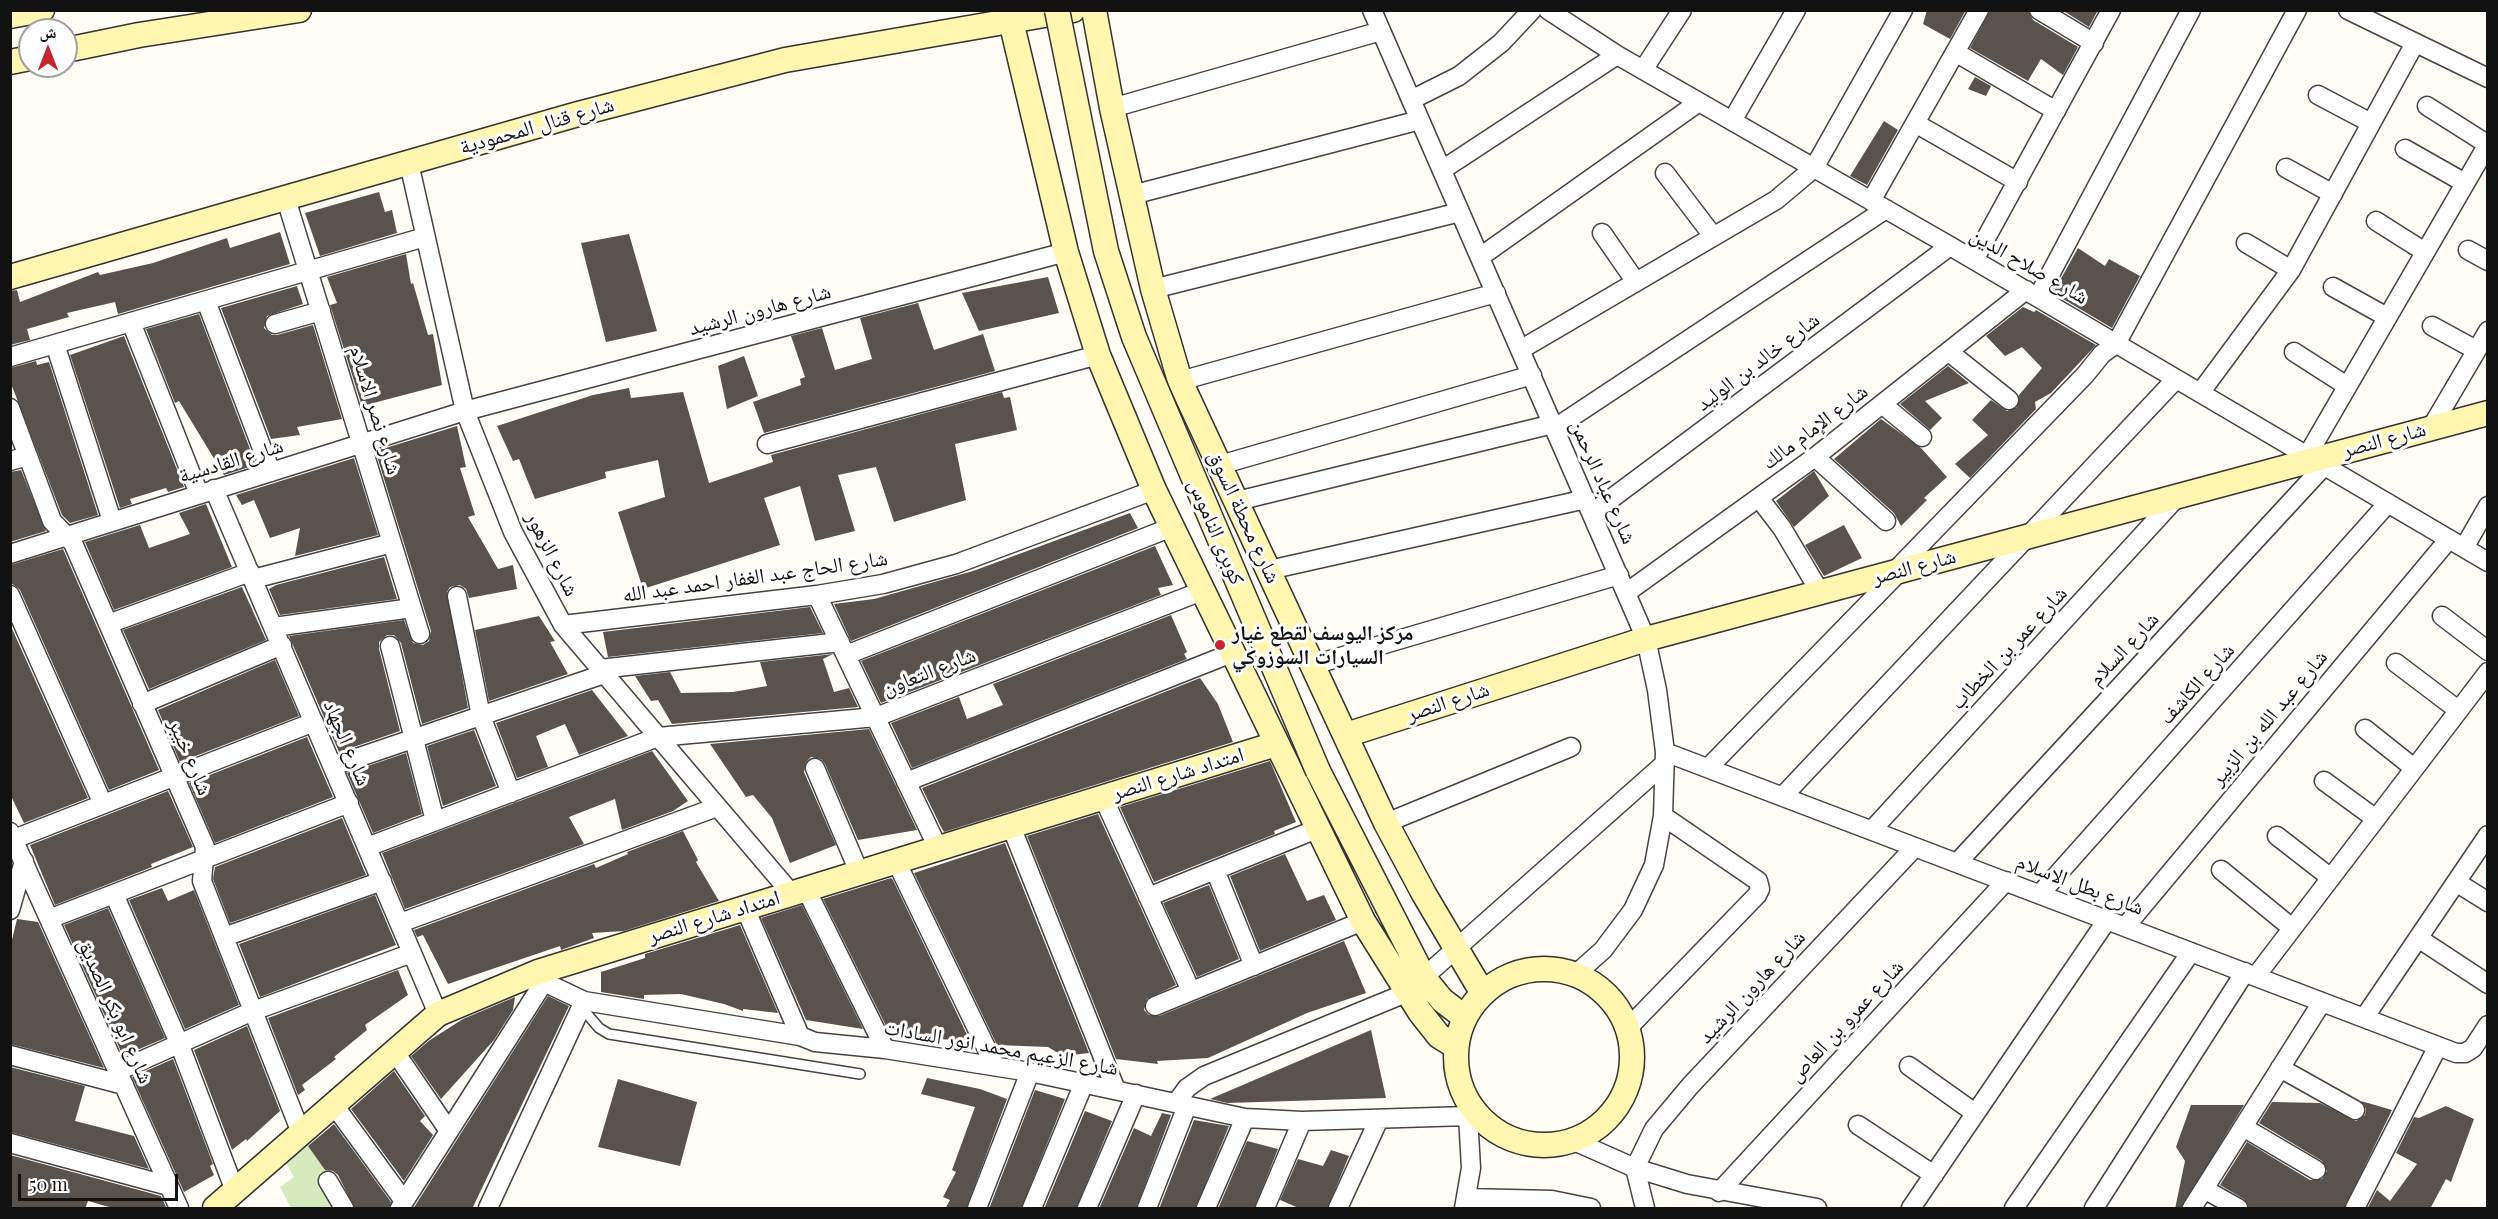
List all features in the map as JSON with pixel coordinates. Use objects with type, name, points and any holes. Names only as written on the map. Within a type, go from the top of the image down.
[{"type":"street","points":[[10,16],[42,10]]},
{"type":"street","points":[[78,48],[139,35],[299,10]]},
{"type":"street","name":"كوبرى الناموس","points":[[1057,10],[1106,251],[1134,337],[1318,771],[1415,986],[1443,1000],[1464,1017]]},
{"type":"street","name":"شارع قنال المحمودية","points":[[10,277],[578,114],[785,60],[1073,10]]},
{"type":"street","name":"شارع محطة السوق","points":[[1094,10],[1112,108],[1153,289],[1180,381],[1386,823],[1482,992]]},
{"type":"street","name":"شارع عباد الرحمن","points":[[1372,10],[1646,639],[1657,690],[1664,758],[1663,816],[1654,865],[1633,910],[1603,950],[1576,974]]},
{"type":"street","points":[[1411,100],[1459,76],[1502,43],[1532,10]]},
{"type":"street","name":"شارع صلاح الدين","points":[[1548,10],[1617,56],[1950,246],[2487,562]]},
{"type":"street","points":[[1643,70],[1682,10]]},
{"type":"street","points":[[1732,121],[1796,10]]},
{"type":"street","points":[[1520,350],[1776,200],[1815,168],[1903,10]]},
{"type":"street","points":[[1237,501],[1554,426],[1878,205],[1915,123],[1979,10]]},
{"type":"street","points":[[2039,10],[2094,43]]},
{"type":"street","points":[[1974,260],[2111,10]]},
{"type":"street","points":[[2032,294],[2191,10]]},
{"type":"street","points":[[1708,768],[2085,375],[2102,354],[2116,344],[2297,10]]},
{"type":"street","points":[[2348,10],[2487,78]]},
{"type":"street","points":[[1011,21],[1066,252],[1098,355],[1154,490],[1363,921],[1415,986],[1438,1036],[1455,1046]]},
{"type":"street","points":[[1112,108],[1381,31]]},
{"type":"street","points":[[2200,393],[2291,270],[2415,43]]},
{"type":"street","points":[[1955,52],[2056,111]]},
{"type":"street","points":[[1442,170],[1617,56]]},
{"type":"street","points":[[2318,95],[2371,123]]},
{"type":"street","points":[[1480,257],[1699,102]]},
{"type":"street","points":[[2427,106],[2487,144]]},
{"type":"street","points":[[1132,195],[1420,120]]},
{"type":"street","points":[[1915,123],[2018,182]]},
{"type":"street","name":"شارع السلام","points":[[1956,863],[2314,460],[2348,386],[2487,144]]},
{"type":"street","points":[[2405,149],[2465,183]]},
{"type":"street","name":"شارع الزهور","points":[[409,163],[465,411],[513,532],[562,625],[717,807],[798,891],[885,1049]]},
{"type":"street","points":[[2286,168],[2333,194]]},
{"type":"street","points":[[1665,173],[1713,236]]},
{"type":"street","name":"شارع نصر الاسلام","points":[[286,199],[420,634]]},
{"type":"street","points":[[1153,289],[1460,212]]},
{"type":"street","points":[[2376,221],[2425,252]]},
{"type":"street","points":[[1602,233],[1636,282]]},
{"type":"street","points":[[10,357],[425,237]]},
{"type":"street","points":[[2246,243],[2291,270]]},
{"type":"street","name":"شارع خالد بن الوليد","points":[[1589,506],[1950,246]]},
{"type":"street","points":[[2468,250],[2487,261]]},
{"type":"street","name":"شارع هارون الرشيد","points":[[465,411],[1066,252]]},
{"type":"street","points":[[2332,287],[2387,317]]},
{"type":"street","points":[[1180,381],[1496,293]]},
{"type":"street","name":"شارع الإمام مالك","points":[[1626,593],[1815,457],[1949,352],[2032,294]]},
{"type":"street","points":[[206,301],[271,472]]},
{"type":"street","points":[[275,324],[321,311]]},
{"type":"street","name":"شارع الجهاد","points":[[131,322],[207,492],[252,575],[438,1014]]},
{"type":"street","points":[[2432,326],[2476,350]]},
{"type":"street","points":[[2431,428],[2487,331]]},
{"type":"street","points":[[55,344],[112,521]]},
{"type":"street","points":[[1949,352],[2009,400]]},
{"type":"street","points":[[2294,352],[2348,386]]},
{"type":"street","points":[[768,444],[1098,355]]},
{"type":"street","points":[[1220,465],[1532,375]]},
{"type":"street","points":[[1783,796],[2176,379]]},
{"type":"street","points":[[1882,404],[1922,437]]},
{"type":"street","name":"شارع خيبر","points":[[10,408],[52,521],[67,536],[205,847],[202,881],[301,1133]]},
{"type":"street","name":"شارع القادسية","points":[[10,554],[465,411]]},
{"type":"street","name":"شارع النصر","points":[[1346,735],[1646,639],[2487,413]]},
{"type":"street","points":[[10,462],[28,456]]},
{"type":"street","points":[[1815,457],[1886,521]]},
{"type":"street","name":"شارع الحاج عبد الغفار احمد عبد الله","points":[[562,625],[817,595],[883,584],[956,564],[1154,490]]},
{"type":"street","name":"شارع عمر بن الخطاب","points":[[1872,830],[2179,495]]},
{"type":"street","points":[[1759,498],[1797,552],[1820,592]]},
{"type":"street","name":"شارع الكاشف","points":[[2040,894],[2388,503]]},
{"type":"street","points":[[1269,570],[1589,506]]},
{"type":"street","name":"شارع عبد الله بن الزبير","points":[[2116,923],[2487,506]]},
{"type":"street","points":[[333,766],[602,672],[843,648],[1172,527]]},
{"type":"street","points":[[108,624],[252,575],[392,543]]},
{"type":"street","points":[[1313,665],[1619,575]]},
{"type":"street","name":"شارع التعاون","points":[[367,847],[658,737],[876,717],[1202,591]]},
{"type":"street","points":[[10,595],[104,804]]},
{"type":"street","points":[[817,595],[938,848]]},
{"type":"street","points":[[457,596],[481,716],[511,793]]},
{"type":"street","points":[[274,627],[412,608]]},
{"type":"street","points":[[2442,616],[2487,651]]},
{"type":"street","points":[[142,704],[282,645]]},
{"type":"street","points":[[390,646],[435,821]]},
{"type":"street","points":[[906,782],[1232,653]]},
{"type":"street","points":[[2396,663],[2458,710]]},
{"type":"street","points":[[2094,1209],[2250,974],[2292,928],[2487,672]]},
{"type":"street","points":[[12,836],[104,804],[314,722]]},
{"type":"street","points":[[2365,729],[2414,768]]},
{"type":"street","name":"امتداد شارع النصر","points":[[215,1209],[438,1014],[745,908],[1276,744]]},
{"type":"street","points":[[1386,823],[1571,747]]},
{"type":"street","points":[[1147,1209],[1187,1088],[1204,1076],[1415,986],[1664,758]]},
{"type":"street","name":"شارع بطل الاسلام","points":[[1664,758],[1708,768],[2460,1054],[2470,1051],[2477,1044],[2487,1025]]},
{"type":"street","points":[[815,768],[859,872]]},
{"type":"street","points":[[2324,781],[2376,819]]},
{"type":"street","points":[[1103,797],[1191,991]]},
{"type":"street","points":[[50,919],[349,803]]},
{"type":"street","points":[[400,923],[717,807]]},
{"type":"street","points":[[1628,1028],[1757,895],[1760,888],[1758,881],[1663,816]]},
{"type":"street","points":[[1011,826],[1116,1090]]},
{"type":"street","points":[[1148,897],[1317,829]]},
{"type":"street","points":[[2364,1018],[2487,835]]},
{"type":"street","name":"شارع ابو بكر الصديق","points":[[12,836],[179,1209]]},
{"type":"street","points":[[2277,836],[2331,878]]},
{"type":"street","name":"شارع هارون الرشيد","points":[[1635,1168],[1654,1129],[1690,1086],[1915,847]]},
{"type":"street","points":[[10,910],[24,861]]},
{"type":"street","points":[[896,861],[995,1066]]},
{"type":"street","points":[[1215,870],[1254,966]]},
{"type":"street","points":[[2221,870],[2292,928]]},
{"type":"street","points":[[224,937],[382,881]]},
{"type":"street","name":"شارع عمرو بن العاص","points":[[1719,1192],[2006,881]]},
{"type":"street","points":[[2456,882],[2487,902]]},
{"type":"street","points":[[114,894],[179,1043],[235,1191]]},
{"type":"street","points":[[745,908],[800,1036]]},
{"type":"street","points":[[1155,1006],[1363,921]]},
{"type":"street","points":[[1911,1209],[1976,1113],[2116,923]]},
{"type":"street","points":[[2418,938],[2487,984]]},
{"type":"street","points":[[2014,1209],[2191,952]]},
{"type":"street","points":[[10,1055],[121,1078],[179,1043],[253,1011],[412,953]]},
{"type":"street","points":[[1469,1112],[1490,1128],[1517,1142],[1545,1146],[1574,1140],[1604,1123],[1624,1095],[1633,1062],[1628,1028],[1620,1010],[1608,995],[1576,974],[1556,969],[1536,968],[1517,972],[1498,980],[1482,992],[1464,1017],[1455,1046],[1457,1078],[1469,1112],[1471,1167],[1466,1203],[1552,1200],[1591,1209]]},
{"type":"street","points":[[334,1105],[402,1205],[541,977]]},
{"type":"street","name":"شارع الزعيم محمد انور السادات","points":[[541,977],[583,1004],[800,1036],[815,1042],[885,1049],[1030,1072],[1245,1118],[1302,1121],[1379,1119],[1469,1112]]},
{"type":"street","points":[[2192,1209],[2322,1002]]},
{"type":"street","points":[[488,1209],[583,1004]]},
{"type":"street","points":[[2355,1209],[2438,1046]]},
{"type":"street","points":[[395,1052],[449,1131]]},
{"type":"street","points":[[1909,1066],[1976,1113]]},
{"type":"street","points":[[2280,1068],[2355,1110]]},
{"type":"street","points":[[977,1209],[1030,1072]]},
{"type":"street","points":[[1032,1209],[1084,1083]]},
{"type":"street","points":[[1087,1209],[1136,1094]]},
{"type":"street","points":[[1206,1209],[1245,1118]]},
{"type":"street","points":[[1338,1209],[1379,1119]]},
{"type":"street","points":[[1265,1209],[1302,1121]]},
{"type":"street","points":[[1858,1125],[1934,1175]]},
{"type":"street","points":[[2243,1127],[2316,1170]]},
{"type":"street","points":[[1574,1140],[1635,1168],[1719,1192],[1817,1209]]},
{"type":"street","points":[[10,1143],[169,1186]]},
{"type":"street","points":[[1635,1168],[1645,1209]]},
{"type":"street","points":[[328,1181],[344,1209]]},
{"type":"street","points":[[2204,1189],[2238,1209]]},
{"type":"lane","points":[[583,1004],[599,1028],[609,1034],[860,1074]]},
{"type":"green space","points":[[318,1140],[346,1208],[291,1208],[280,1187],[294,1177],[285,1161]]},
{"type":"building","points":[[1927,10],[1966,10],[1950,39],[1923,24]]},
{"type":"building","points":[[1990,10],[2028,10],[2033,20],[2078,47],[2063,75],[2041,59],[2028,81],[1970,48]]},
{"type":"building","points":[[2062,10],[2098,10],[2089,27]]},
{"type":"building","points":[[1975,77],[1991,86],[1986,96],[1968,89]]},
{"type":"building","points":[[1884,121],[1898,130],[1867,185],[1850,176]]},
{"type":"building","points":[[379,192],[385,212],[392,210],[397,233],[320,256],[305,213]]},
{"type":"building","points":[[280,232],[290,264],[118,314],[115,302],[67,313],[69,317],[27,329],[30,340],[10,345],[10,291],[17,290],[20,302],[98,272],[100,275],[153,263],[227,238],[230,248]]},
{"type":"building","points":[[629,234],[657,331],[606,342],[581,243]]},
{"type":"building","points":[[2078,248],[2105,266],[2109,259],[2140,276],[2112,328],[2053,293]]},
{"type":"building","points":[[406,254],[411,284],[413,283],[428,335],[433,334],[442,385],[362,406],[330,305],[337,303],[327,277]]},
{"type":"building","points":[[1048,277],[1059,313],[979,331],[962,293]]},
{"type":"building","points":[[297,286],[303,304],[267,316],[264,328],[272,335],[277,335],[313,325],[342,419],[297,427],[300,435],[271,439],[221,308]]},
{"type":"building","points":[[918,303],[934,350],[983,334],[995,371],[764,433],[753,402],[801,385],[800,379],[805,377],[791,336],[822,328],[835,370],[872,359],[860,318]]},
{"type":"building","points":[[2023,307],[2034,312],[2036,310],[2096,345],[2051,393],[2035,402],[2036,409],[1970,478],[1955,464],[1988,435],[1972,420],[1991,400],[2007,411],[2017,407],[2019,395],[2042,368],[2022,347],[2005,356],[1986,336]]},
{"type":"building","points":[[199,314],[256,465],[224,475],[179,401],[175,403],[146,329]]},
{"type":"building","points":[[124,336],[184,487],[168,492],[166,488],[130,499],[132,504],[120,508],[70,355]]},
{"type":"building","points":[[744,356],[758,396],[727,409],[718,366]]},
{"type":"building","points":[[36,361],[37,365],[49,362],[98,515],[70,523],[62,515],[10,381],[10,368]]},
{"type":"building","points":[[1948,366],[1969,383],[1925,401],[1942,418],[1930,430],[1900,404]]},
{"type":"building","points":[[629,388],[631,398],[683,392],[709,483],[773,462],[771,455],[1002,392],[1004,398],[1010,397],[1017,430],[955,444],[966,500],[894,522],[876,467],[838,475],[855,531],[815,541],[800,486],[764,498],[780,545],[643,589],[618,512],[665,497],[658,460],[605,472],[606,478],[535,499],[519,459],[513,461],[497,426],[593,395]]},
{"type":"building","points":[[1881,419],[1921,448],[1947,477],[1924,498],[1927,500],[1901,526],[1894,513],[1834,459]]},
{"type":"building","points":[[457,426],[466,467],[460,468],[475,515],[468,517],[498,569],[513,565],[517,589],[469,598],[466,589],[460,585],[450,587],[447,592],[468,708],[422,724],[401,643],[394,635],[387,635],[379,642],[379,649],[400,731],[339,752],[289,636],[404,620],[413,643],[423,645],[429,641],[431,631],[376,453],[380,452],[379,450]]},
{"type":"building","points":[[354,458],[378,535],[295,556],[300,528],[270,538],[254,500],[242,505],[236,495]]},
{"type":"building","points":[[21,470],[46,531],[10,542],[10,472]]},
{"type":"building","points":[[1814,471],[1829,496],[1794,527],[1776,501]]},
{"type":"building","points":[[206,504],[232,567],[114,610],[85,542],[140,525],[149,548],[190,534],[179,513]]},
{"type":"building","points":[[1130,513],[1138,528],[851,641],[834,604],[874,599],[973,571]]},
{"type":"building","points":[[1844,525],[1862,558],[1824,576],[1805,545]]},
{"type":"building","points":[[1155,546],[1173,585],[1158,588],[1161,595],[881,703],[861,661]]},
{"type":"building","points":[[63,549],[159,770],[109,790],[20,590],[10,582],[10,565]]},
{"type":"building","points":[[384,557],[397,599],[280,615],[269,589],[276,585]]},
{"type":"building","points":[[242,587],[266,640],[149,689],[123,630]]},
{"type":"building","points":[[810,607],[823,633],[608,657],[603,632]]},
{"type":"building","points":[[1171,615],[1187,652],[1184,654],[1187,659],[912,768],[891,723],[959,697],[967,719],[1003,705],[993,684]]},
{"type":"building","points":[[539,616],[555,641],[550,642],[568,674],[489,701],[475,630]]},
{"type":"building","points":[[10,624],[88,798],[24,823],[10,794]]},
{"type":"building","points":[[833,654],[823,659],[834,692],[849,688],[858,707],[672,724],[658,700],[651,701],[635,676],[670,672],[681,693],[733,692],[767,686],[760,662]]},
{"type":"building","points":[[275,660],[299,716],[180,762],[158,710]]},
{"type":"building","points":[[1200,678],[1218,704],[1233,742],[944,832],[922,788]]},
{"type":"building","points":[[592,690],[628,736],[579,755],[565,724],[536,736],[548,767],[517,778],[496,723]]},
{"type":"building","points":[[869,729],[917,830],[858,840],[825,764],[821,759],[811,757],[806,762],[804,772],[836,845],[790,863],[772,818],[753,795],[746,797],[710,744]]},
{"type":"building","points":[[474,730],[496,786],[443,806],[427,746]]},
{"type":"building","points":[[307,737],[333,797],[215,843],[189,783]]},
{"type":"building","points":[[652,751],[688,801],[673,811],[622,830],[615,799],[569,817],[584,844],[405,909],[382,853]]},
{"type":"building","points":[[406,753],[422,814],[373,833],[347,773]]},
{"type":"building","points":[[1270,761],[1296,822],[1274,831],[1275,834],[1154,882],[1120,807]]},
{"type":"building","points":[[168,791],[193,847],[151,864],[152,867],[55,905],[30,845]]},
{"type":"building","points":[[1098,814],[1176,985],[1147,999],[1144,1010],[1149,1015],[1159,1016],[1344,941],[1366,993],[1307,1013],[1208,1058],[1157,1061],[1158,1064],[1116,1059],[1027,836]]},
{"type":"building","points":[[342,818],[366,875],[230,923],[213,879],[215,867]]},
{"type":"building","points":[[683,831],[698,860],[696,862],[719,901],[624,931],[592,933],[594,938],[561,950],[560,946],[448,984],[423,935],[417,937],[414,930],[594,864],[596,868],[628,854],[627,852]]},
{"type":"building","points":[[1005,843],[1089,1053],[1063,1056],[1048,1047],[997,1045],[914,873]]},
{"type":"building","points":[[1285,854],[1307,901],[1324,895],[1336,920],[1260,951],[1230,876]]},
{"type":"building","points":[[891,878],[970,1041],[891,1036],[823,899]]},
{"type":"building","points":[[1209,885],[1239,959],[1197,977],[1163,903]]},
{"type":"building","points":[[162,888],[168,901],[194,890],[239,1005],[185,1029],[129,900]]},
{"type":"building","points":[[375,895],[396,945],[260,997],[239,944]]},
{"type":"building","points":[[802,905],[863,1029],[806,1020],[761,918]]},
{"type":"building","points":[[108,908],[165,1038],[123,1056],[64,925]]},
{"type":"building","points":[[17,919],[38,922],[104,1068],[10,1044],[10,948]]},
{"type":"building","points":[[740,925],[778,1013],[743,1009],[743,1011],[681,994],[644,995],[644,999],[601,992],[601,972],[645,958],[645,954]]},
{"type":"building","points":[[398,970],[408,995],[365,1025],[367,1030],[334,1057],[336,1059],[302,1085],[305,1090],[298,1095],[268,1018]]},
{"type":"building","points":[[548,996],[569,1006],[472,1209],[413,1209]]},
{"type":"building","points":[[515,997],[513,1010],[494,1040],[441,1099],[411,1056],[430,1040],[463,1019]]},
{"type":"building","points":[[247,1026],[280,1111],[247,1141],[246,1139],[232,1150],[194,1050]]},
{"type":"building","points":[[1371,1030],[1386,1098],[1227,1103],[1210,1099]]},
{"type":"building","points":[[173,1059],[213,1164],[210,1166],[214,1175],[184,1192],[132,1077]]},
{"type":"building","points":[[10,1067],[85,1086],[75,1121],[134,1136],[149,1169],[10,1132]]},
{"type":"building","points":[[394,1071],[425,1116],[420,1121],[433,1135],[404,1181],[351,1109]]},
{"type":"building","points":[[927,1078],[980,1089],[1007,1099],[966,1209],[945,1209],[950,1200],[943,1197],[956,1172],[952,1170],[975,1107],[921,1094]]},
{"type":"building","points":[[618,1079],[697,1102],[680,1166],[598,1147]]},
{"type":"building","points":[[1035,1090],[1065,1099],[1021,1209],[989,1209]]},
{"type":"building","points":[[2361,1101],[2392,1110],[2344,1209],[2249,1209],[2244,1199],[2220,1185],[2247,1142],[2310,1180],[2322,1179],[2327,1171],[2322,1161],[2259,1123],[2272,1102],[2320,1103],[2356,1121],[2365,1115],[2366,1109]]},
{"type":"building","points":[[2191,1105],[2244,1105],[2181,1209],[2175,1209],[2185,1161],[2176,1147]]},
{"type":"building","points":[[2446,1106],[2474,1119],[2451,1182],[2446,1179],[2430,1209],[2367,1209],[2377,1190],[2390,1201],[2417,1164],[2396,1153],[2414,1117],[2419,1118]]},
{"type":"building","points":[[1085,1111],[1112,1121],[1076,1209],[1044,1209]]},
{"type":"building","points":[[1162,1113],[1171,1115],[1136,1209],[1099,1209],[1134,1128],[1151,1136]]},
{"type":"building","points":[[1194,1120],[1229,1126],[1195,1209],[1159,1209]]},
{"type":"building","points":[[334,1124],[391,1202],[389,1209],[355,1209],[338,1175],[333,1171],[325,1170],[308,1146]]},
{"type":"building","points":[[1247,1141],[1278,1149],[1254,1209],[1218,1209]]},
{"type":"building","points":[[1331,1150],[1349,1156],[1327,1209],[1301,1209],[1280,1200],[1298,1159],[1323,1166]]},
{"type":"building","points":[[10,1155],[161,1196],[167,1209],[116,1209],[88,1201],[85,1209],[10,1209]]},
{"type":"place","name":"مركز اليوسف لقطع غيار السيارات السوزوكي","points":[[1220,645]]}]
